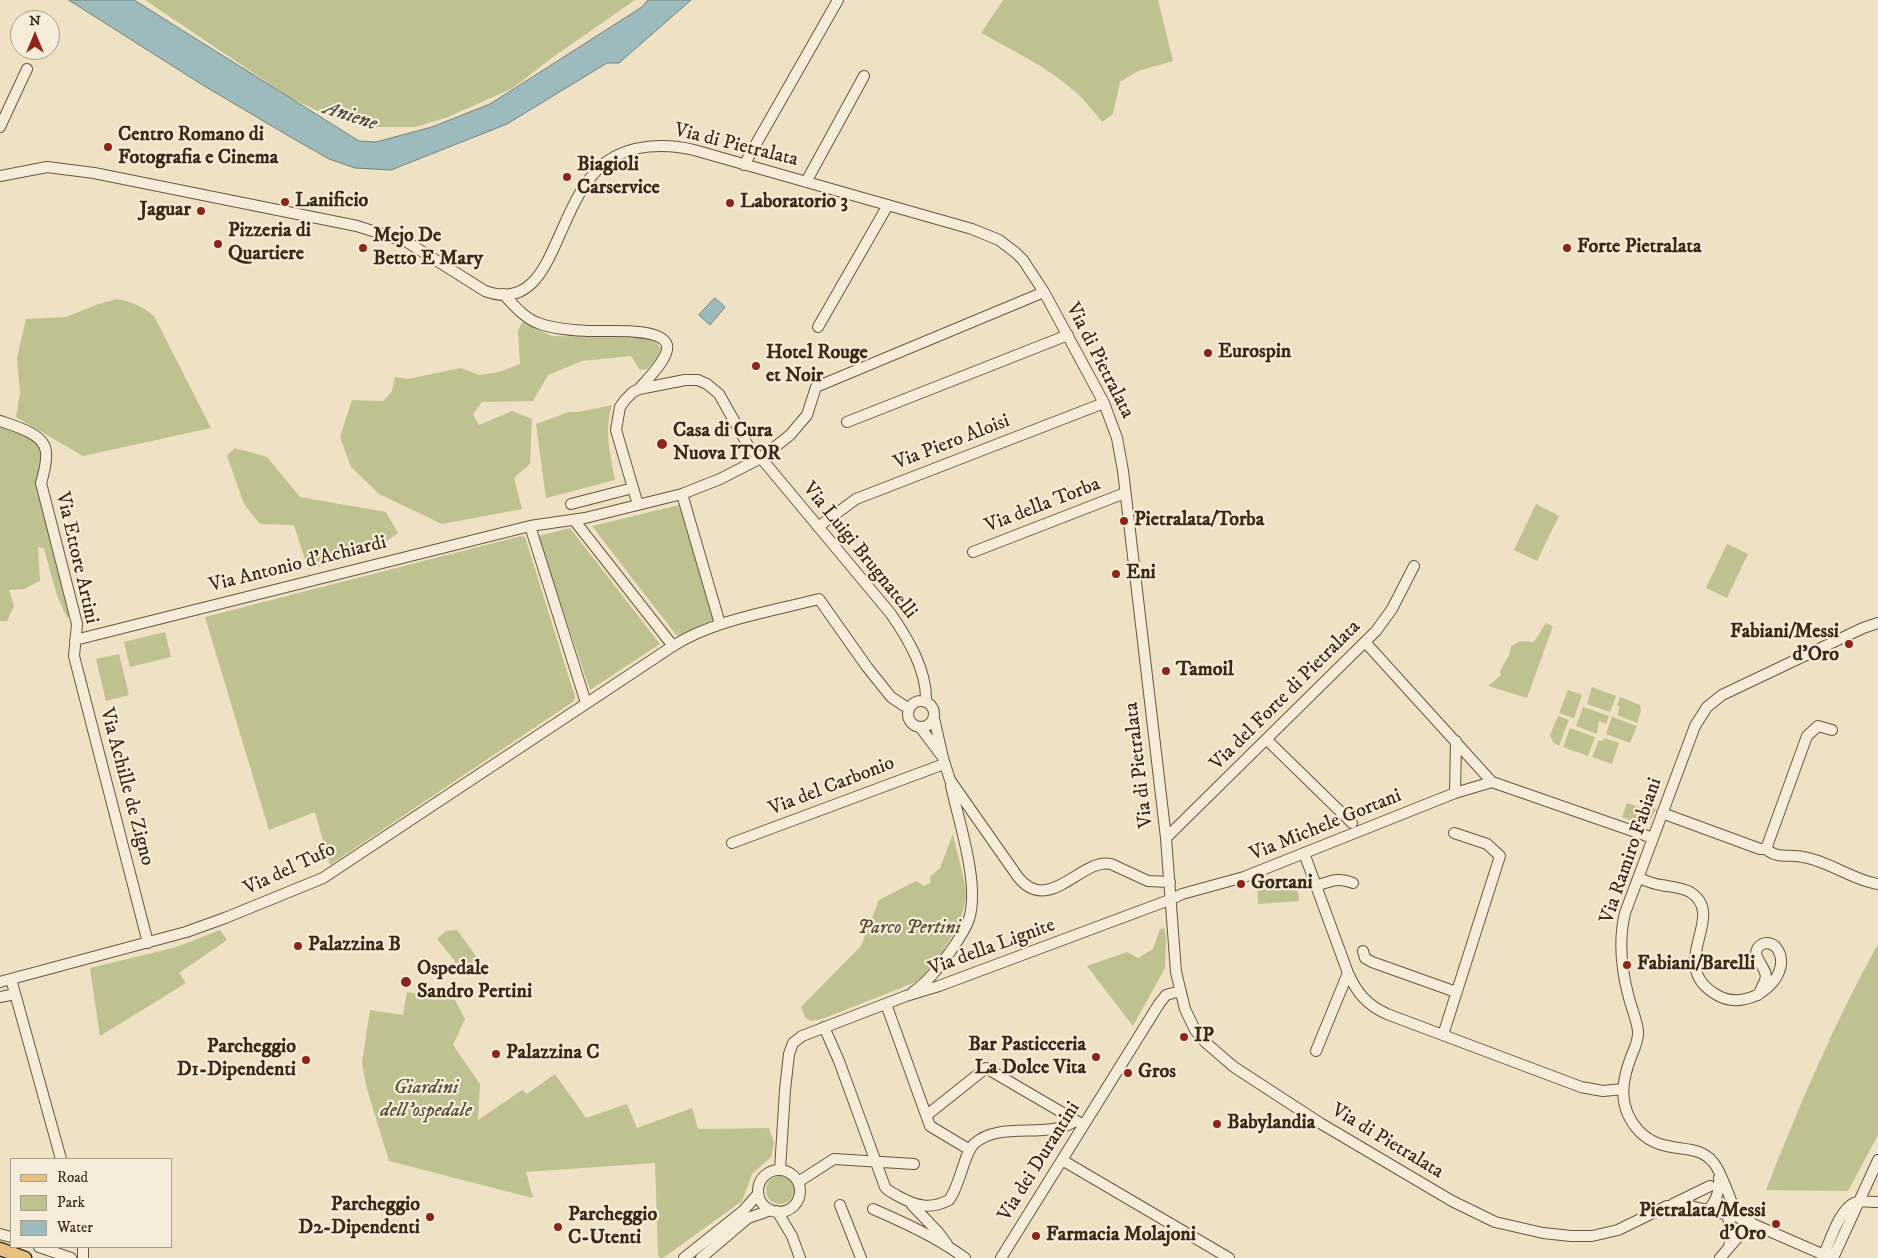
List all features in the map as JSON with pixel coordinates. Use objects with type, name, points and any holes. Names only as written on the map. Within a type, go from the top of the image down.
[{"type":"main road","points":[[0,1249],[25,1258]]},
{"type":"street","points":[[744,164],[838,0]]},
{"type":"street","points":[[0,127],[27,69]]},
{"type":"street","points":[[806,182],[864,76]]},
{"type":"street","name":"Via di Pietralata","points":[[503,294],[515,293],[524,289],[540,274],[583,188],[595,172],[611,158],[634,149],[666,146],[689,149],[972,229],[999,240],[1023,260],[1044,292],[1104,403],[1118,445],[1166,838],[1175,955],[1180,991],[1185,1009],[1195,1030],[1226,1062],[1320,1123],[1484,1218],[1543,1233],[1592,1236],[1618,1230],[1670,1205],[1686,1205],[1709,1209],[1751,1222],[1829,1257]]},
{"type":"street","points":[[0,176],[47,168],[94,172],[357,226],[407,242],[484,290],[503,294],[524,315],[540,324],[587,331],[648,333],[662,338],[667,346],[666,355],[639,389],[622,403],[616,425],[638,505]]},
{"type":"street","points":[[818,328],[888,205]]},
{"type":"street","name":"Via Antonio d'Achiardi","points":[[76,640],[530,526],[574,520],[682,494],[720,479],[761,458],[799,425],[808,411],[816,387],[1044,292]]},
{"type":"street","points":[[847,422],[1068,335]]},
{"type":"street","name":"Via Luigi Brugnatelli","points":[[639,389],[691,380],[707,384],[722,399],[750,449],[761,458],[888,611],[904,634],[919,666],[926,702]]},
{"type":"street","name":"Via Piero Aloisi","points":[[818,527],[856,499],[1104,403]]},
{"type":"street","name":"Via Ettore Artini","points":[[0,421],[36,436],[46,448],[47,454],[42,483],[76,620],[76,640]]},
{"type":"street","points":[[571,504],[633,488]]},
{"type":"street","name":"Via della Torba","points":[[973,552],[1125,493]]},
{"type":"street","points":[[682,494],[720,624]]},
{"type":"street","points":[[574,520],[673,646]]},
{"type":"street","points":[[530,526],[586,703]]},
{"type":"street","name":"Via del Forte di Pietralata","points":[[1166,838],[1366,642],[1388,614],[1414,566]]},
{"type":"street","name":"Via del Tufo","points":[[0,982],[186,932],[331,874],[673,646],[691,635],[720,624],[819,599],[885,690],[894,700],[909,709]]},
{"type":"street","name":"Via Ramiro Fabiani","points":[[1729,1247],[1732,1234],[1732,1216],[1713,1161],[1702,1153],[1667,1147],[1650,1141],[1629,1118],[1623,1103],[1625,1075],[1637,1041],[1638,1031],[1622,963],[1620,941],[1625,912],[1695,726],[1711,702],[1737,688],[1878,623]]},
{"type":"street","name":"Via Achille de Zigno","points":[[76,640],[74,656],[148,942]]},
{"type":"street","points":[[1366,642],[1492,782],[1653,838]]},
{"type":"street","points":[[906,996],[922,986],[934,973],[962,934],[968,921],[972,903],[972,883],[933,708],[926,702],[917,702],[909,709],[909,719],[912,724],[920,727],[944,761]]},
{"type":"street","points":[[920,727],[930,724],[934,718]]},
{"type":"street","points":[[1766,849],[1807,736],[1818,726],[1832,730]]},
{"type":"street","points":[[1267,740],[1352,823]]},
{"type":"street","points":[[1455,792],[1456,741]]},
{"type":"street","name":"Via del Carbonio","points":[[732,843],[944,761]]},
{"type":"street","points":[[950,780],[1018,877],[1030,887],[1037,890],[1062,885],[1105,863],[1148,881],[1170,882]]},
{"type":"street","name":"Via Michele Gortani","points":[[1172,899],[1182,894],[1244,877],[1455,792],[1492,782]]},
{"type":"street","points":[[1662,813],[1760,849],[1766,849],[1778,856],[1809,858],[1878,884]]},
{"type":"street","points":[[1443,1035],[1500,856],[1486,844],[1454,833]]},
{"type":"street","points":[[1304,853],[1348,973],[1355,987],[1370,1004],[1387,1014],[1581,1087],[1603,1091],[1623,1090]]},
{"type":"street","points":[[1639,878],[1661,885],[1685,889],[1699,900],[1704,910],[1704,917],[1694,960],[1699,976],[1708,988],[1722,998],[1736,1001],[1748,1000],[1758,995],[1774,981],[1781,966],[1778,950],[1770,943],[1761,944],[1756,952],[1766,974],[1764,984],[1758,995]]},
{"type":"street","points":[[1316,886],[1343,879],[1353,883]]},
{"type":"street","name":"Via della Lignite","points":[[780,1170],[790,1047],[798,1038],[906,996],[939,986],[1172,899]]},
{"type":"street","points":[[1363,951],[1366,958],[1372,962],[1456,992]]},
{"type":"street","points":[[934,973],[933,982],[939,986]]},
{"type":"street","points":[[1316,1051],[1348,973]]},
{"type":"street","points":[[11,979],[61,1158]]},
{"type":"street","name":"Via dei Durantini","points":[[1001,1258],[1062,1160],[1079,1123],[1159,1004],[1169,994],[1180,991]]},
{"type":"street","points":[[0,996],[14,994]]},
{"type":"street","points":[[886,1004],[930,1126],[970,1150]]},
{"type":"street","points":[[824,1027],[839,1061],[886,1189],[911,1203],[929,1207],[949,1200],[961,1176],[970,1150],[976,1142],[990,1135],[1064,1127],[1079,1123]]},
{"type":"street","points":[[927,1115],[986,1068],[1079,1123]]},
{"type":"street","points":[[798,1182],[834,1159],[914,1164]]},
{"type":"street","points":[[1062,1160],[1229,1258]]},
{"type":"street","points":[[1829,1257],[1859,1202],[1878,1160]]},
{"type":"street","points":[[701,1258],[748,1218],[759,1213],[774,1211],[787,1210],[796,1203],[800,1192],[798,1182],[790,1174],[780,1170],[770,1172],[762,1178],[758,1187],[758,1194],[763,1204],[774,1211],[792,1236],[800,1258]]},
{"type":"street","points":[[1709,1209],[1708,1196],[1710,1186],[1718,1172]]},
{"type":"street","points":[[1709,1209],[1714,1203],[1719,1189],[1718,1172]]},
{"type":"street","points":[[1670,1205],[1710,1186]]},
{"type":"street","points":[[684,1258],[743,1211],[758,1194]]},
{"type":"street","points":[[1859,1202],[1878,1202]]},
{"type":"street","points":[[911,1203],[949,1247]]},
{"type":"street","points":[[840,1205],[861,1258]]},
{"type":"street","points":[[873,1209],[911,1226],[965,1258]]},
{"type":"street","points":[[1720,1258],[1751,1222]]},
{"type":"street","points":[[42,1248],[71,1258]]},
{"type":"green space","points":[[145,0],[635,0],[553,57],[513,88],[448,117],[415,127],[368,127],[328,116],[289,97]]},
{"type":"green space","points":[[1003,0],[1158,0],[1173,61],[1138,71],[1120,82],[1113,114],[1102,122],[1082,98],[1059,79],[1034,62],[981,33]]},
{"type":"green space","points":[[117,299],[137,305],[154,316],[211,428],[83,456],[16,417],[20,393],[17,358],[26,319],[66,317]]},
{"type":"green space","points":[[522,322],[552,336],[643,338],[654,341],[661,348],[658,358],[647,369],[640,370],[631,356],[582,361],[548,375],[533,401],[482,402],[473,414],[479,425],[512,411],[532,419],[530,464],[514,478],[522,509],[442,524],[379,494],[351,467],[340,437],[352,400],[383,401],[392,391],[395,377],[408,379],[461,368],[479,375],[499,372],[520,364],[518,331]]},
{"type":"green space","points":[[612,405],[608,433],[615,480],[546,498],[536,424],[569,412],[579,412]]},
{"type":"green space","points":[[0,424],[34,439],[42,451],[39,488],[72,613],[67,618],[57,595],[44,549],[38,547],[40,581],[24,589],[9,590],[14,606],[7,621],[0,621]]},
{"type":"green space","points":[[235,448],[267,457],[300,497],[386,512],[398,533],[373,551],[308,569],[294,525],[260,524],[244,504],[227,456]]},
{"type":"green space","points":[[1536,504],[1559,516],[1537,561],[1514,550]]},
{"type":"green space","points":[[679,505],[714,619],[677,636],[592,526]]},
{"type":"green space","points":[[570,528],[660,644],[590,690],[538,536]]},
{"type":"green space","points":[[521,536],[525,537],[575,697],[574,701],[330,865],[315,812],[269,830],[205,617]]},
{"type":"green space","points":[[1727,544],[1748,554],[1727,598],[1706,588]]},
{"type":"green space","points":[[1546,623],[1553,626],[1527,698],[1488,686],[1501,675],[1500,671],[1509,655],[1511,646],[1520,641],[1533,642]]},
{"type":"green space","points":[[165,632],[171,657],[130,667],[124,642]]},
{"type":"green space","points":[[119,654],[129,695],[106,701],[96,659]]},
{"type":"green space","points":[[1592,687],[1616,696],[1610,712],[1587,704]]},
{"type":"green space","points":[[1568,690],[1582,695],[1574,718],[1559,713]]},
{"type":"green space","points":[[1620,697],[1640,705],[1641,711],[1637,723],[1617,715],[1620,707],[1617,705]]},
{"type":"green space","points":[[1583,707],[1609,716],[1606,724],[1599,721],[1597,734],[1576,726]]},
{"type":"green space","points":[[1558,716],[1569,720],[1559,746],[1553,742],[1550,735]]},
{"type":"green space","points":[[1612,717],[1637,726],[1630,743],[1606,734]]},
{"type":"green space","points":[[1570,728],[1595,737],[1588,756],[1563,747]]},
{"type":"green space","points":[[1604,738],[1619,743],[1612,764],[1592,757],[1599,740],[1603,741]]},
{"type":"green space","points":[[1627,803],[1644,809],[1646,805],[1656,809],[1650,820],[1638,823],[1622,817]]},
{"type":"green space","name":"Parco Pertini","points":[[953,834],[965,887],[965,905],[961,917],[941,954],[916,982],[822,1019],[810,1021],[805,1017],[801,1007],[861,946],[879,900],[916,881],[924,886],[930,883],[930,877],[940,868]]},
{"type":"green space","points":[[1297,882],[1299,901],[1258,904],[1257,884]]},
{"type":"green space","points":[[1164,928],[1166,935],[1165,968],[1133,1026],[1087,966],[1127,952],[1138,958],[1153,949],[1160,929]]},
{"type":"green space","points":[[220,930],[227,940],[179,973],[186,983],[100,1036],[90,968],[177,947]]},
{"type":"green space","points":[[457,930],[481,963],[482,970],[478,975],[452,969],[455,961],[437,939],[446,931]]},
{"type":"green space","points":[[1878,944],[1878,1135],[1848,1191],[1766,1190],[1818,1065]]},
{"type":"green space","name":"Giardini dell'ospedale","points":[[439,988],[449,989],[465,1019],[453,1045],[480,1084],[478,1120],[522,1090],[527,1094],[555,1074],[586,1118],[627,1104],[637,1128],[692,1108],[698,1129],[769,1128],[774,1143],[771,1157],[752,1174],[742,1201],[663,1258],[660,1258],[658,1255],[655,1163],[526,1172],[533,1198],[389,1161],[367,1089],[362,1063],[370,1010],[403,1015],[407,992],[432,996]]},
{"type":"green space","points":[[780,1176],[790,1180],[794,1190],[790,1200],[780,1204],[770,1200],[766,1190],[770,1180]]},
{"type":"water","points":[[69,0],[134,0],[359,141],[376,142],[432,127],[490,104],[642,7],[648,0],[691,0],[619,63],[607,63],[507,124],[391,170],[355,168],[329,159],[201,84]]},
{"type":"water","points":[[715,298],[725,307],[710,325],[699,315]]},
{"type":"place","name":"Centro Romano di Fotografia e Cinema","points":[[108,147]]},
{"type":"place","name":"Biagioli Carservice","points":[[567,177]]},
{"type":"place","name":"Lanificio","points":[[285,202]]},
{"type":"place","name":"Laboratorio 3","points":[[730,203]]},
{"type":"place","name":"Jaguar","points":[[201,211]]},
{"type":"place","name":"Pizzeria di Quartiere","points":[[218,244]]},
{"type":"place","name":"Mejo De Betto E Mary","points":[[363,248]]},
{"type":"place","name":"Forte Pietralata","points":[[1567,248]]},
{"type":"place","name":"Eurospin","points":[[1208,353]]},
{"type":"place","name":"Hotel Rouge et Noir","points":[[756,366]]},
{"type":"place","name":"Casa di Cura Nuova ITOR","points":[[662,444]]},
{"type":"place","name":"Pietralata/Torba","points":[[1124,521]]},
{"type":"place","name":"Eni","points":[[1116,574]]},
{"type":"place","name":"Fabiani/Messi d'Oro","points":[[1849,644]]},
{"type":"place","name":"Tamoil","points":[[1166,671]]},
{"type":"place","name":"Gortani","points":[[1241,884]]},
{"type":"place","name":"Palazzina B","points":[[298,946]]},
{"type":"place","name":"Fabiani/Barelli","points":[[1627,965]]},
{"type":"place","name":"Ospedale Sandro Pertini","points":[[406,982]]},
{"type":"place","name":"IP","points":[[1184,1037]]},
{"type":"place","name":"Palazzina C","points":[[496,1054]]},
{"type":"place","name":"Bar Pasticceria La Dolce Vita","points":[[1096,1057]]},
{"type":"place","name":"Parcheggio D1-Dipendenti","points":[[306,1060]]},
{"type":"place","name":"Gros","points":[[1128,1073]]},
{"type":"place","name":"Babylandia","points":[[1217,1124]]},
{"type":"place","name":"Parcheggio D2-Dipendenti","points":[[430,1217]]},
{"type":"place","name":"Pietralata/Messi d'Oro","points":[[1776,1224]]},
{"type":"place","name":"Parcheggio C-Utenti","points":[[558,1227]]},
{"type":"place","name":"Farmacia Molajoni","points":[[1036,1236]]},
{"type":"water label","name":"Aniene","points":[[350,117]]}]
